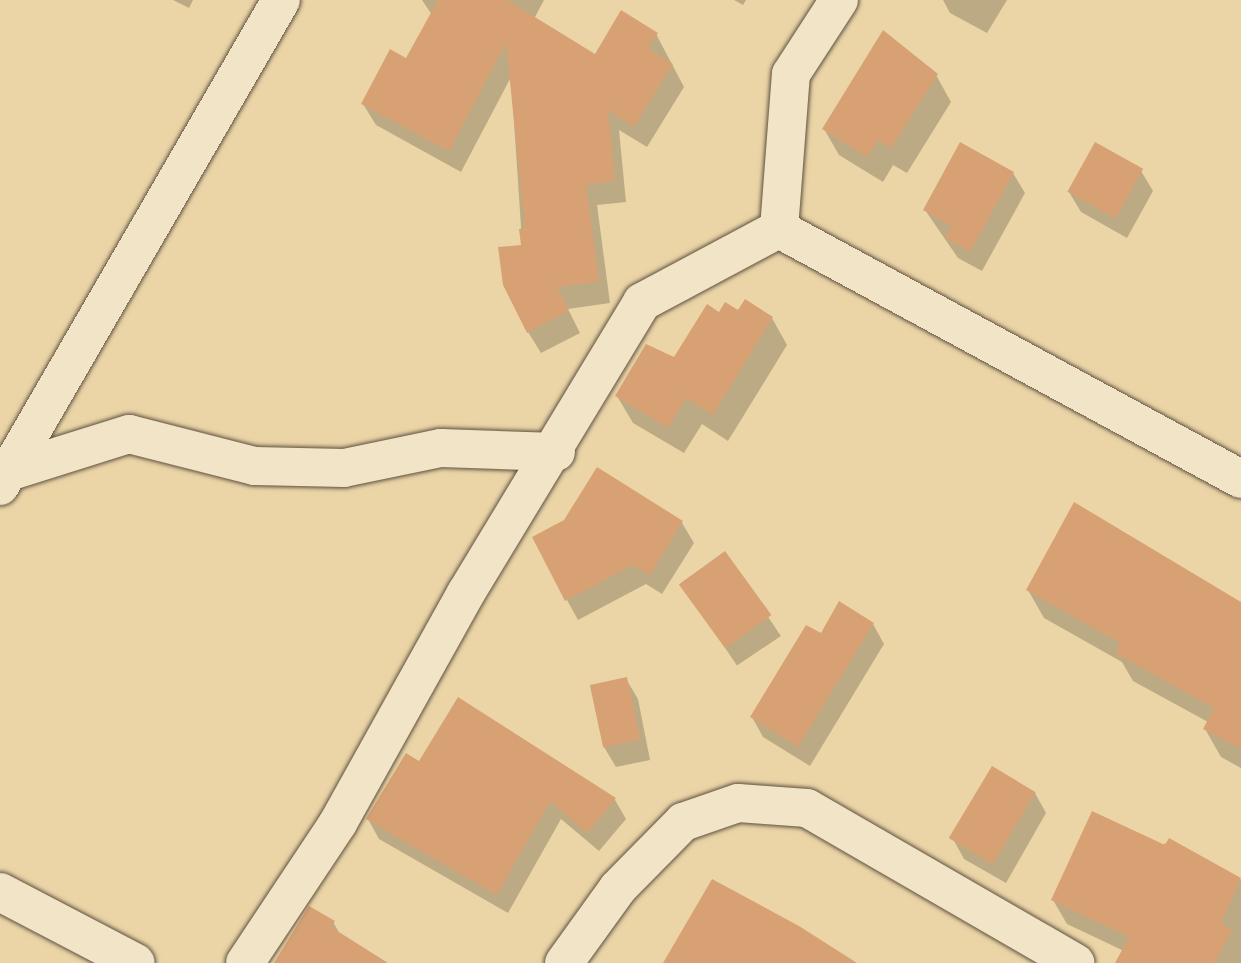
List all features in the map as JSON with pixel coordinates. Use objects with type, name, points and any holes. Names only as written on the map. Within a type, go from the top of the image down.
[{"type":"street","points":[[6,478],[89,325],[281,0]]},
{"type":"street","points":[[779,229],[791,74],[839,0]]},
{"type":"street","points":[[245,963],[338,823],[466,593],[556,452],[642,302],[779,229]]},
{"type":"street","points":[[779,229],[1241,478]]},
{"type":"street","points":[[6,478],[129,433],[255,466],[344,468],[440,447],[556,452]]},
{"type":"street","points":[[564,963],[618,888],[683,822],[738,803],[807,808],[1075,963]]},
{"type":"street","points":[[0,892],[136,963]]},
{"type":"building","points":[[438,0],[507,0],[595,54],[621,10],[658,33],[648,48],[673,64],[634,127],[608,110],[615,181],[586,184],[599,282],[557,287],[569,311],[527,333],[503,285],[498,247],[521,245],[519,229],[525,228],[506,43],[449,151],[361,104],[390,49],[406,58]]},
{"type":"building","points":[[883,30],[938,74],[891,148],[878,140],[867,157],[822,129]]},
{"type":"building","points":[[960,142],[1014,172],[970,252],[945,238],[951,226],[923,210]]},
{"type":"building","points":[[1095,142],[1143,169],[1115,219],[1067,192]]},
{"type":"building","points":[[745,299],[773,317],[713,415],[686,398],[668,428],[615,396],[646,344],[674,357],[707,304],[719,312],[725,302],[738,310]]},
{"type":"building","points":[[597,467],[683,521],[650,575],[633,565],[565,601],[532,537],[564,520]]},
{"type":"building","points":[[1074,502],[1241,602],[1241,749],[1203,729],[1214,708],[1115,653],[1120,643],[1026,590]]},
{"type":"building","points":[[725,551],[771,615],[725,648],[679,585]]},
{"type":"building","points":[[839,601],[874,623],[798,747],[750,717],[806,625],[821,633]]},
{"type":"building","points":[[627,677],[640,740],[603,748],[590,685]]},
{"type":"building","points":[[458,697],[616,798],[587,833],[550,801],[497,895],[366,819],[406,753],[419,761]]},
{"type":"building","points":[[992,766],[1036,792],[992,864],[949,838]]},
{"type":"building","points":[[1092,811],[1165,845],[1169,838],[1241,878],[1221,924],[1232,930],[1215,963],[1115,963],[1129,937],[1051,900]]},
{"type":"building","points":[[712,879],[799,926],[857,963],[663,963]]},
{"type":"building","points":[[309,906],[335,921],[331,927],[388,963],[274,963]]}]
